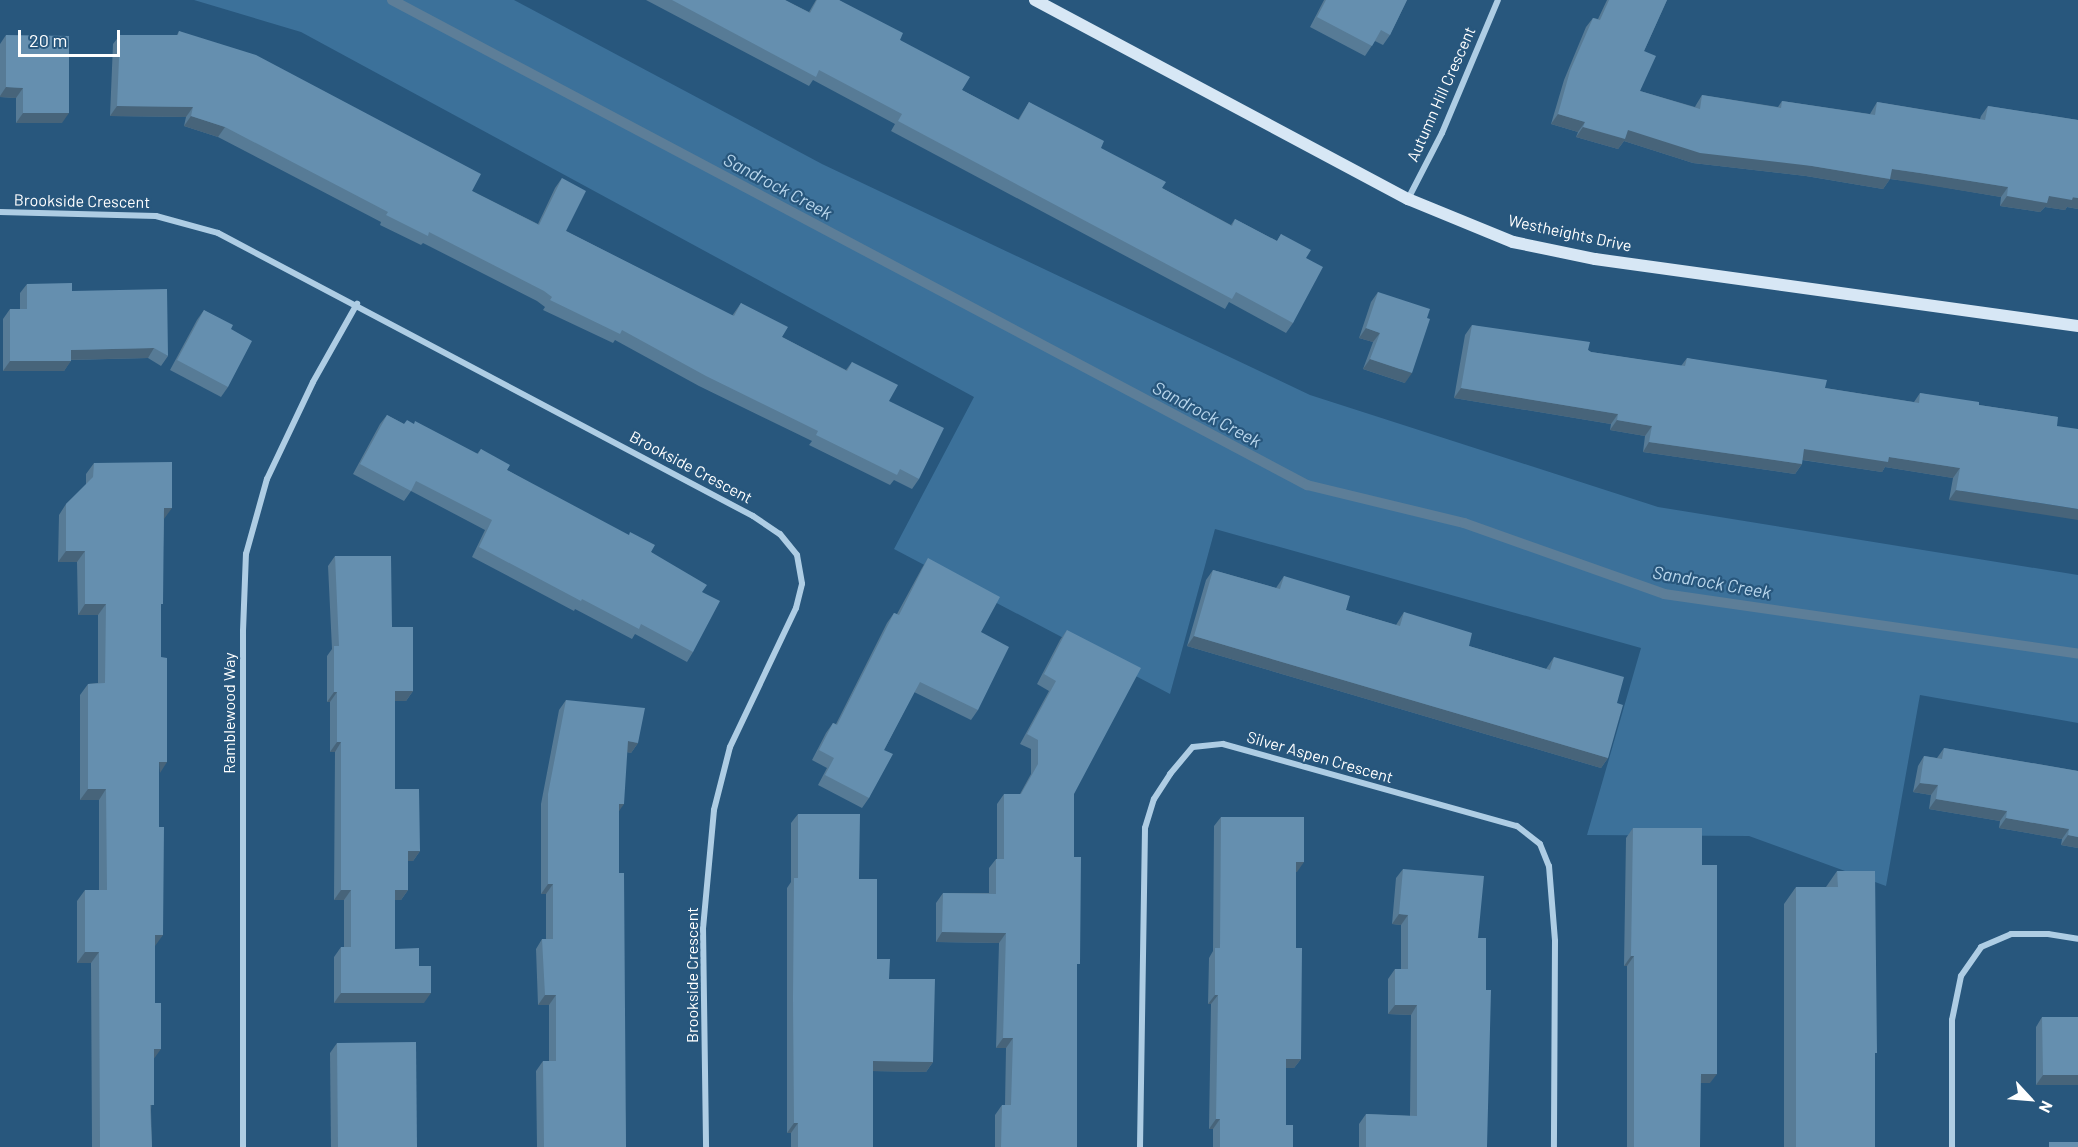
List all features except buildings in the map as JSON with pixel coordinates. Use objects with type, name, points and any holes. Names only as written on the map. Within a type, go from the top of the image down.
[{"type":"street","name":"Westheights Drive","points":[[1035,0],[1408,199],[1513,242],[1595,259],[2078,326]]},
{"type":"street","name":"Autumn Hill Crescent","points":[[1408,199],[1442,133],[1498,0]]},
{"type":"street","name":"Brookside Crescent","points":[[0,212],[156,216],[218,233],[357,304],[753,516],[780,534],[797,555],[802,584],[796,608],[730,747],[714,810],[703,928],[706,1147]]},
{"type":"street","name":"Ramblewood Way","points":[[243,1147],[243,631],[246,554],[267,479],[313,382],[357,304]]},
{"type":"street","name":"Silver Aspen Crescent","points":[[1140,1147],[1145,828],[1154,799],[1170,774],[1193,747],[1223,744],[1517,826],[1540,844],[1549,866],[1555,941],[1554,1147]]},
{"type":"street","points":[[1952,1147],[1952,1020],[1961,976],[1982,946],[2012,934],[2048,934],[2078,939]]},
{"type":"shaded area","points":[[194,0],[514,0],[822,164],[1310,395],[1658,507],[2078,575],[2078,723],[1920,695],[1886,886],[1749,836],[1587,835],[1641,648],[1215,529],[1170,694],[894,549],[974,397],[301,32]]},
{"type":"waterway","name":"Sandrock Creek","points":[[392,0],[1307,485],[1464,523],[1664,594],[2078,654]]}]
